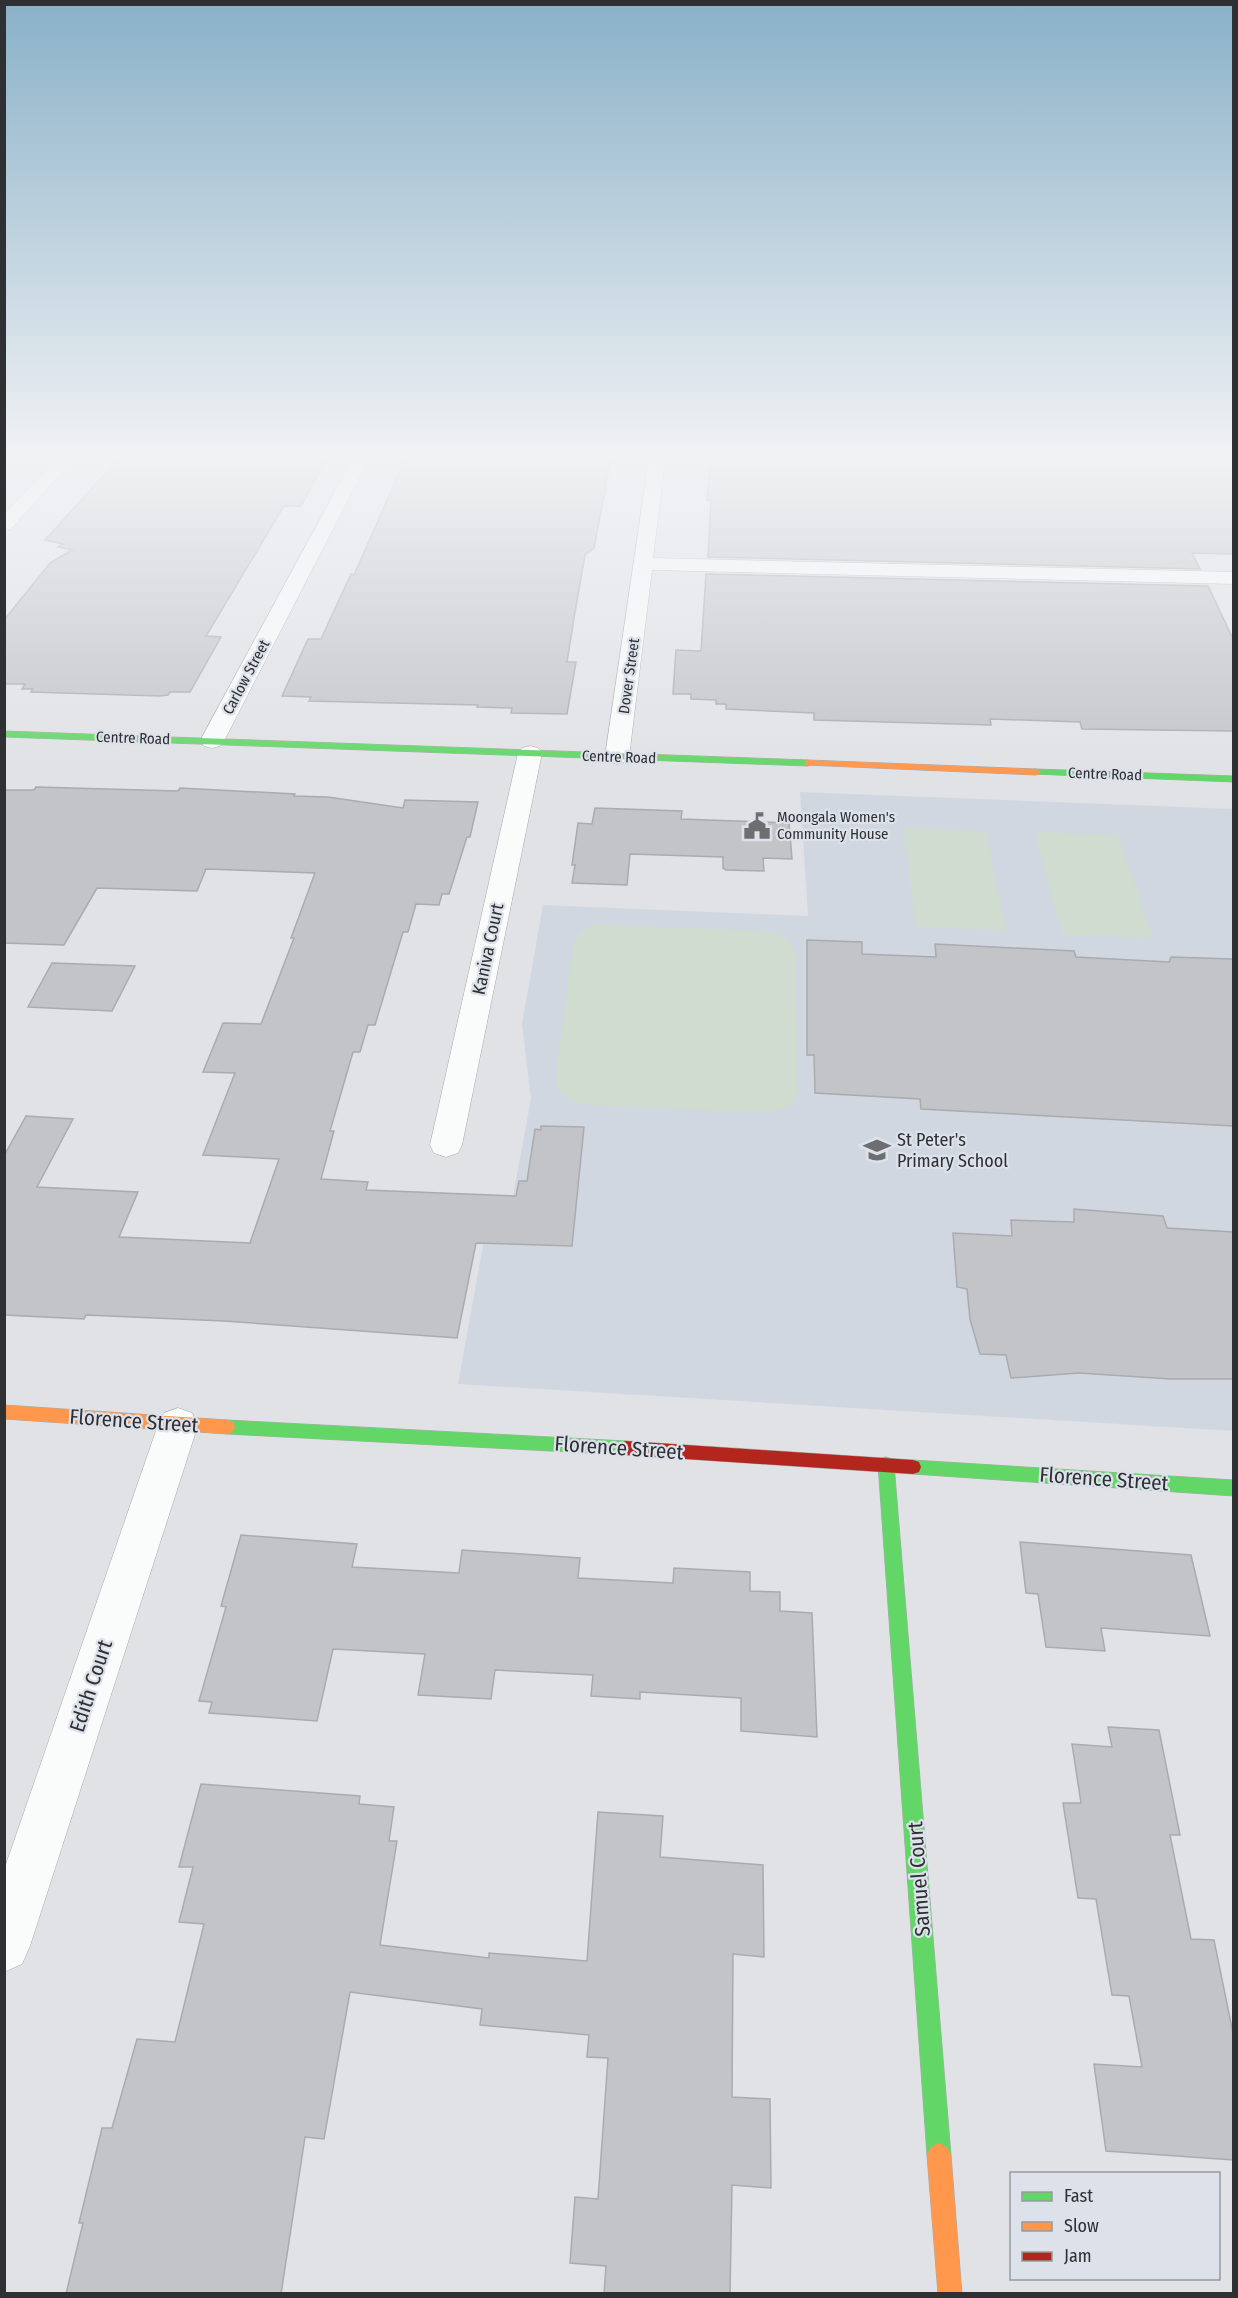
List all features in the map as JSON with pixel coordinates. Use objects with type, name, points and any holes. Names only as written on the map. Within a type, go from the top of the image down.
[{"type":"main road","name":"Centre Road","points":[[4,734],[1233,779]]},
{"type":"main road","name":"Florence Street","points":[[4,1412],[178,1425],[498,1440],[1233,1488]]},
{"type":"main road","name":"Samuel Court","points":[[886,1464],[950,2294]]},
{"type":"street","name":"Carlow Street","points":[[212,741],[307,560]]},
{"type":"street","name":"Dover Street","points":[[617,757],[645,560]]},
{"type":"street","points":[[645,564],[1233,578]]},
{"type":"street","name":"Kaniva Court","points":[[446,1145],[530,753]]},
{"type":"street","name":"Edith Court","points":[[4,1946],[178,1425]]},
{"type":"shaded area","name":"St Peter's Primary School","points":[[800,792],[1233,809],[1233,1431],[458,1384],[491,1201],[512,1202],[531,1099],[522,1024],[543,905],[808,916]]},
{"type":"green space","points":[[903,828],[985,831],[1006,931],[916,927]]},
{"type":"green space","points":[[1035,832],[1118,835],[1153,938],[1062,935]]},
{"type":"green space","points":[[595,924],[763,931],[786,940],[795,952],[798,1096],[784,1108],[767,1113],[584,1105],[565,1096],[555,1079],[574,940],[583,929]]},
{"type":"building","points":[[55,560],[251,560],[206,636],[221,637],[190,692],[170,692],[168,695],[160,696],[31,692],[33,689],[22,689],[25,684],[4,684],[4,620]]},
{"type":"building","points":[[361,560],[584,560],[567,662],[576,662],[567,714],[511,713],[512,708],[477,707],[478,705],[309,701],[311,697],[282,696],[308,639],[321,639],[351,574],[354,575]]},
{"type":"building","points":[[841,560],[1196,560],[1200,569]]},
{"type":"building","points":[[706,574],[1208,586],[1233,639],[1233,731],[1082,729],[1080,722],[990,719],[991,725],[814,720],[814,713],[726,709],[726,704],[716,704],[716,700],[691,699],[691,694],[673,694],[676,650],[701,651]]},
{"type":"building","points":[[36,787],[178,791],[180,788],[295,794],[294,796],[328,797],[403,808],[405,800],[478,802],[470,837],[467,837],[449,894],[442,894],[439,905],[416,904],[408,932],[403,932],[375,1025],[368,1025],[360,1052],[353,1052],[330,1131],[334,1131],[321,1179],[368,1182],[366,1190],[516,1196],[519,1181],[527,1181],[535,1129],[541,1130],[541,1126],[584,1127],[572,1246],[476,1243],[457,1338],[224,1321],[86,1315],[84,1319],[4,1315],[4,1156],[26,1116],[73,1119],[37,1187],[138,1192],[119,1237],[250,1243],[279,1159],[203,1155],[235,1073],[203,1072],[223,1023],[261,1024],[294,938],[291,938],[315,873],[206,869],[197,891],[97,888],[64,945],[4,943],[4,790],[34,790]]},
{"type":"building","points":[[595,808],[682,811],[681,819],[789,823],[792,859],[763,858],[764,871],[726,870],[723,868],[723,857],[630,854],[627,885],[572,883],[578,823],[592,824]]},
{"type":"building","points":[[807,940],[862,942],[862,954],[936,957],[935,944],[1074,951],[1076,957],[1169,962],[1171,957],[1233,959],[1233,1126],[921,1109],[920,1099],[815,1093],[814,1055],[807,1055]]},
{"type":"building","points":[[52,963],[135,966],[112,1011],[28,1007]]},
{"type":"building","points":[[1074,1209],[1163,1216],[1167,1228],[1233,1232],[1233,1379],[1171,1379],[1079,1373],[1011,1378],[1006,1355],[980,1354],[970,1319],[967,1289],[957,1287],[953,1233],[1012,1236],[1011,1220],[1074,1222]]},
{"type":"building","points":[[241,1535],[357,1544],[352,1567],[459,1573],[462,1550],[580,1558],[578,1578],[673,1583],[674,1568],[750,1572],[750,1591],[780,1592],[780,1611],[812,1613],[817,1737],[741,1731],[741,1698],[640,1692],[640,1699],[591,1696],[593,1675],[495,1670],[491,1699],[418,1695],[425,1654],[333,1649],[317,1721],[209,1713],[212,1702],[199,1701],[226,1607],[221,1606]]},
{"type":"building","points":[[1020,1542],[1191,1555],[1210,1636],[1101,1628],[1105,1651],[1046,1647],[1038,1594],[1026,1593]]},
{"type":"building","points":[[1108,1727],[1159,1730],[1180,1835],[1170,1835],[1191,1939],[1214,1940],[1233,2033],[1233,2160],[1106,2151],[1094,2064],[1142,2067],[1129,1996],[1112,1995],[1096,1899],[1078,1898],[1063,1803],[1081,1803],[1072,1744],[1112,1747]]},
{"type":"building","points":[[201,1784],[360,1796],[359,1804],[394,1807],[389,1841],[397,1841],[380,1945],[489,1958],[489,1953],[587,1961],[598,1812],[663,1816],[660,1857],[763,1865],[764,1957],[733,1954],[732,2097],[770,2099],[771,2188],[732,2185],[730,2294],[604,2294],[606,2266],[570,2263],[575,2197],[598,2199],[608,2058],[587,2057],[589,2035],[480,2025],[482,2009],[350,1992],[324,2139],[305,2137],[281,2294],[66,2294],[83,2223],[79,2223],[102,2128],[112,2128],[137,2039],[175,2042],[204,1924],[179,1922],[193,1867],[179,1867]]},
{"type":"traffic: fast","points":[[4,734],[808,763]]},
{"type":"traffic: fast","points":[[1036,772],[1234,779]]},
{"type":"traffic: fast","points":[[227,1427],[626,1448]]},
{"type":"traffic: fast","points":[[886,1464],[939,2155]]},
{"type":"traffic: fast","points":[[913,1467],[1234,1488]]},
{"type":"traffic: slow","points":[[808,763],[1036,772]]},
{"type":"traffic: slow","points":[[4,1412],[227,1427]]},
{"type":"traffic: slow","points":[[939,2155],[950,2294]]},
{"type":"traffic: jam","points":[[626,1448],[913,1467]]},
{"type":"place","name":"Moongala Women's Community House","points":[[757,826]]},
{"type":"place","name":"St Peter's Primary School","points":[[877,1150]]}]
